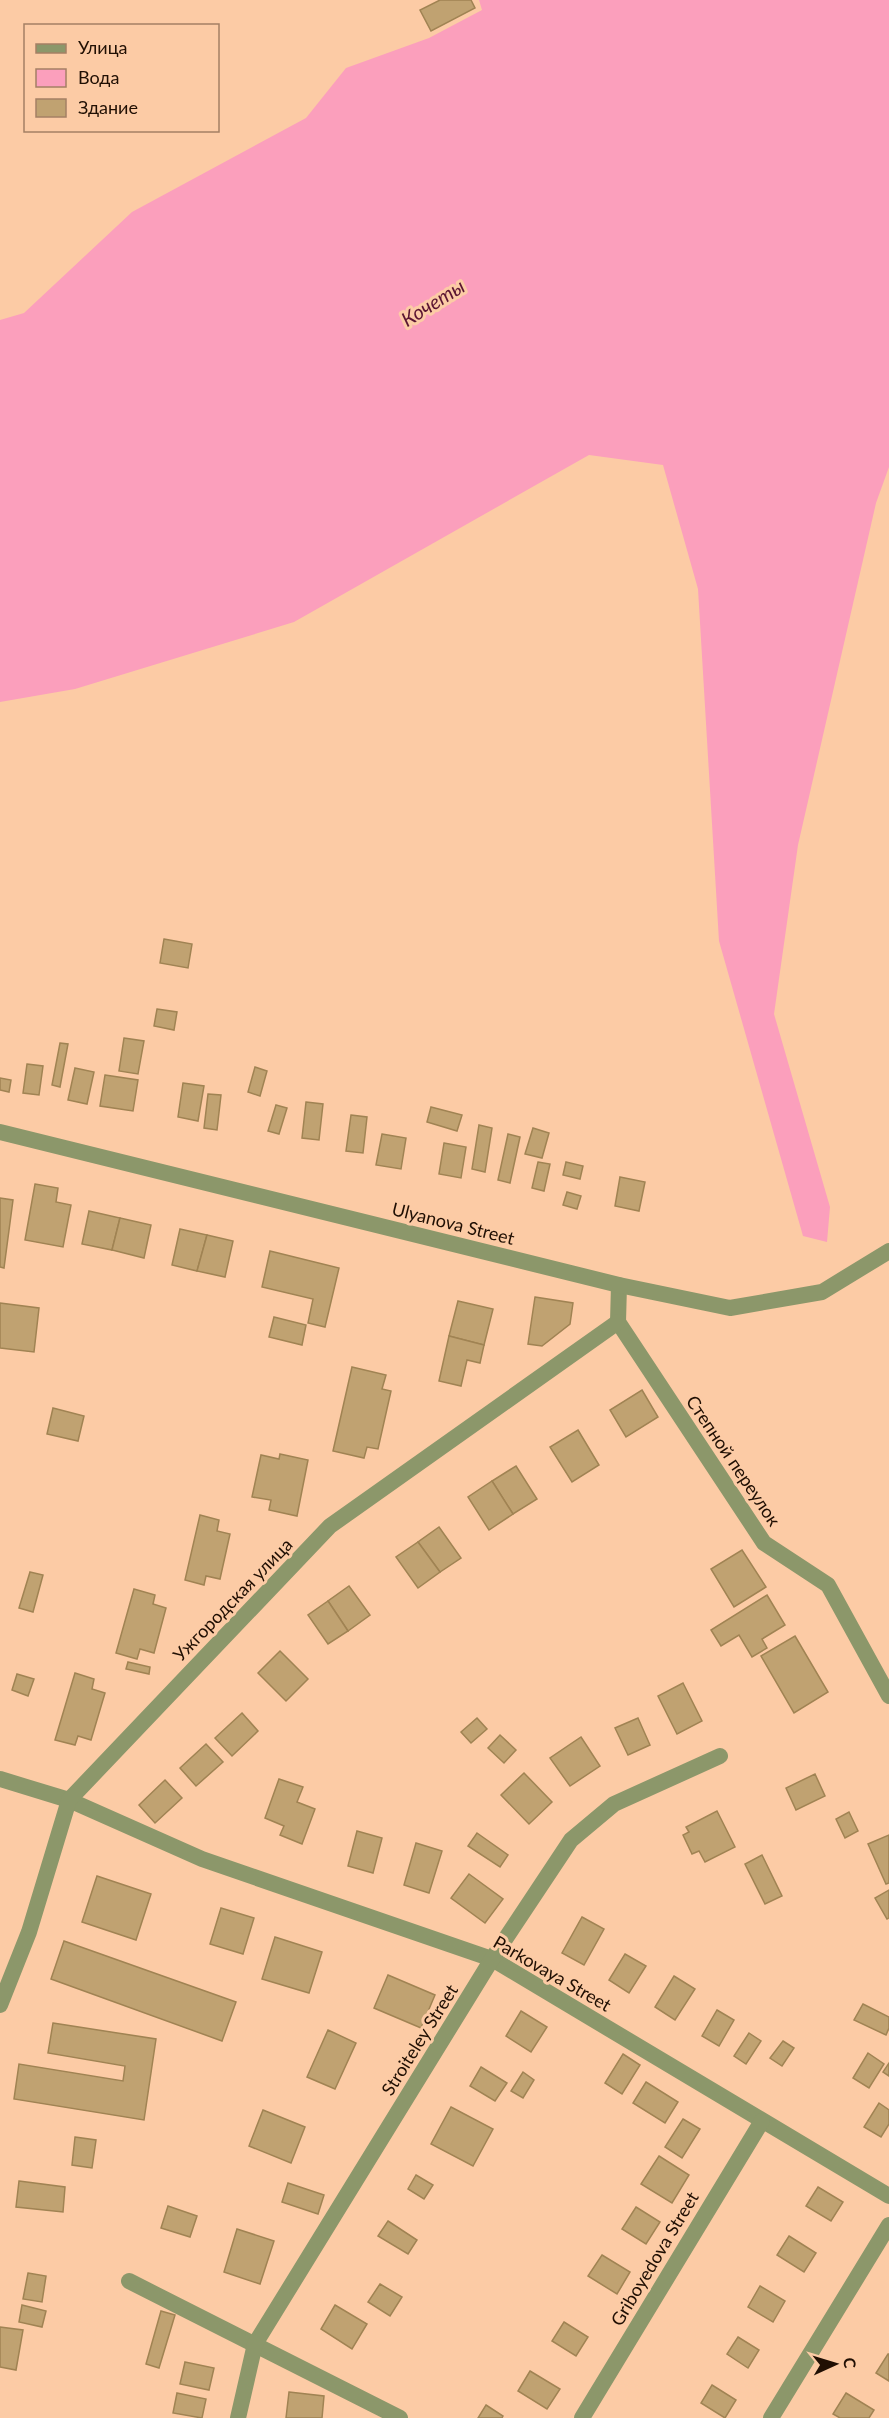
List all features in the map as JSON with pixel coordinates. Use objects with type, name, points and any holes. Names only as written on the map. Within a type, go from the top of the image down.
[{"type":"street","name":"Ulyanova Street","points":[[0,1132],[619,1285],[730,1308],[822,1292],[889,1251]]},
{"type":"street","points":[[618,1322],[619,1285]]},
{"type":"street","name":"Степной переулок","points":[[618,1322],[764,1543],[828,1585],[889,1696]]},
{"type":"street","name":"Ужгородская улица","points":[[0,2005],[29,1932],[69,1800],[330,1526],[618,1322]]},
{"type":"street","name":"Stroiteley Street","points":[[238,2418],[255,2344],[492,1959],[571,1840],[614,1804],[720,1756]]},
{"type":"street","points":[[0,1779],[69,1800]]},
{"type":"street","name":"Parkovaya Street","points":[[69,1800],[202,1859],[492,1959],[889,2196]]},
{"type":"street","name":"Griboyedova Street","points":[[582,2418],[762,2121]]},
{"type":"street","points":[[771,2418],[889,2225]]},
{"type":"street","points":[[129,2281],[400,2418]]},
{"type":"water","name":"Кочеты","points":[[479,0],[889,0],[889,467],[876,503],[798,845],[774,1014],[830,1207],[827,1242],[803,1236],[719,941],[698,589],[663,465],[589,455],[294,622],[75,689],[0,702],[0,320],[24,313],[132,212],[306,118],[346,68],[429,38],[482,10]]},
{"type":"building","points":[[440,0],[471,0],[475,8],[431,31],[420,10]]},
{"type":"building","points":[[164,939],[192,944],[188,968],[160,963]]},
{"type":"building","points":[[157,1009],[177,1012],[174,1030],[154,1026]]},
{"type":"building","points":[[124,1038],[144,1041],[138,1074],[119,1071]]},
{"type":"building","points":[[60,1043],[68,1044],[60,1087],[52,1085]]},
{"type":"building","points":[[27,1064],[43,1066],[39,1095],[23,1093]]},
{"type":"building","points":[[255,1067],[267,1071],[260,1096],[248,1092]]},
{"type":"building","points":[[75,1068],[94,1072],[87,1104],[68,1100]]},
{"type":"building","points":[[105,1075],[138,1080],[133,1111],[100,1106]]},
{"type":"building","points":[[0,1078],[11,1080],[9,1092],[0,1090]]},
{"type":"building","points":[[183,1083],[204,1086],[198,1121],[178,1117]]},
{"type":"building","points":[[208,1094],[221,1095],[217,1130],[204,1128]]},
{"type":"building","points":[[306,1102],[323,1104],[319,1140],[302,1138]]},
{"type":"building","points":[[276,1105],[287,1108],[279,1134],[268,1131]]},
{"type":"building","points":[[431,1107],[462,1115],[457,1131],[427,1122]]},
{"type":"building","points":[[351,1115],[367,1117],[363,1153],[346,1151]]},
{"type":"building","points":[[479,1125],[492,1128],[485,1172],[472,1169]]},
{"type":"building","points":[[533,1128],[549,1133],[542,1158],[525,1154]]},
{"type":"building","points":[[382,1134],[406,1138],[401,1169],[376,1165]]},
{"type":"building","points":[[508,1134],[520,1137],[510,1183],[498,1180]]},
{"type":"building","points":[[444,1143],[466,1147],[461,1178],[439,1174]]},
{"type":"building","points":[[538,1162],[550,1164],[544,1191],[532,1188]]},
{"type":"building","points":[[566,1162],[583,1166],[580,1179],[563,1175]]},
{"type":"building","points":[[620,1177],[645,1182],[639,1211],[615,1206]]},
{"type":"building","points":[[35,1184],[58,1188],[56,1202],[71,1205],[63,1247],[25,1240]]},
{"type":"building","points":[[567,1192],[581,1196],[577,1209],[563,1205]]},
{"type":"building","points":[[0,1198],[13,1200],[4,1268],[0,1267]]},
{"type":"building","points":[[89,1211],[120,1218],[112,1250],[82,1244]]},
{"type":"building","points":[[120,1218],[151,1225],[144,1258],[112,1250]]},
{"type":"building","points":[[180,1229],[207,1235],[197,1271],[172,1265]]},
{"type":"building","points":[[207,1235],[233,1241],[225,1277],[197,1271]]},
{"type":"building","points":[[270,1251],[339,1268],[325,1327],[308,1323],[313,1299],[262,1287]]},
{"type":"building","points":[[535,1297],[573,1303],[570,1324],[542,1346],[528,1344]]},
{"type":"building","points":[[458,1301],[493,1309],[484,1345],[449,1336]]},
{"type":"building","points":[[0,1303],[39,1308],[34,1352],[0,1348]]},
{"type":"building","points":[[274,1317],[306,1325],[302,1345],[269,1337]]},
{"type":"building","points":[[449,1336],[484,1345],[480,1363],[467,1360],[461,1386],[439,1381]]},
{"type":"building","points":[[352,1367],[386,1375],[382,1389],[391,1391],[378,1449],[367,1447],[364,1458],[333,1451]]},
{"type":"building","points":[[642,1390],[658,1417],[626,1437],[610,1410]]},
{"type":"building","points":[[53,1408],[84,1416],[78,1441],[47,1434]]},
{"type":"building","points":[[578,1430],[599,1465],[572,1482],[550,1447]]},
{"type":"building","points":[[280,1454],[308,1460],[297,1516],[269,1510],[271,1500],[252,1497],[261,1455],[279,1459]]},
{"type":"building","points":[[516,1466],[537,1499],[513,1514],[492,1481]]},
{"type":"building","points":[[492,1481],[513,1514],[489,1530],[468,1497]]},
{"type":"building","points":[[200,1515],[219,1520],[217,1531],[230,1534],[220,1579],[206,1576],[204,1585],[185,1580]]},
{"type":"building","points":[[439,1527],[461,1558],[440,1572],[418,1542]]},
{"type":"building","points":[[418,1542],[440,1572],[418,1588],[396,1557]]},
{"type":"building","points":[[742,1550],[766,1587],[734,1607],[711,1569]]},
{"type":"building","points":[[30,1572],[43,1575],[33,1612],[19,1608]]},
{"type":"building","points":[[349,1586],[370,1615],[348,1631],[328,1601]]},
{"type":"building","points":[[134,1589],[155,1595],[153,1604],[166,1608],[154,1653],[140,1649],[137,1659],[116,1653]]},
{"type":"building","points":[[767,1595],[785,1625],[762,1639],[767,1648],[752,1657],[739,1635],[721,1646],[711,1630]]},
{"type":"building","points":[[328,1601],[348,1631],[328,1644],[308,1615]]},
{"type":"building","points":[[795,1636],[828,1692],[794,1713],[761,1656]]},
{"type":"building","points":[[280,1651],[308,1679],[286,1701],[258,1673]]},
{"type":"building","points":[[128,1662],[150,1667],[149,1674],[126,1669]]},
{"type":"building","points":[[75,1673],[94,1679],[92,1689],[105,1693],[91,1740],[78,1736],[75,1745],[55,1740]]},
{"type":"building","points":[[17,1674],[34,1679],[28,1696],[12,1690]]},
{"type":"building","points":[[683,1683],[702,1721],[677,1734],[658,1696]]},
{"type":"building","points":[[242,1713],[258,1731],[232,1756],[215,1738]]},
{"type":"building","points":[[477,1718],[487,1729],[471,1743],[461,1732]]},
{"type":"building","points":[[638,1718],[650,1745],[628,1755],[615,1728]]},
{"type":"building","points":[[500,1735],[516,1750],[504,1763],[488,1748]]},
{"type":"building","points":[[581,1737],[600,1766],[570,1786],[550,1758]]},
{"type":"building","points":[[206,1744],[223,1762],[196,1786],[180,1768]]},
{"type":"building","points":[[524,1773],[552,1802],[529,1824],[501,1795]]},
{"type":"building","points":[[815,1774],[825,1796],[796,1810],[786,1788]]},
{"type":"building","points":[[279,1779],[303,1787],[297,1802],[315,1809],[302,1844],[280,1835],[284,1826],[265,1818]]},
{"type":"building","points":[[165,1780],[182,1798],[155,1823],[139,1805]]},
{"type":"building","points":[[717,1811],[735,1847],[705,1862],[699,1851],[692,1854],[683,1835],[689,1832],[686,1827]]},
{"type":"building","points":[[849,1812],[858,1831],[845,1838],[836,1819]]},
{"type":"building","points":[[357,1831],[382,1838],[373,1873],[348,1866]]},
{"type":"building","points":[[477,1833],[508,1855],[500,1867],[468,1846]]},
{"type":"building","points":[[889,1835],[889,1883],[886,1884],[868,1844]]},
{"type":"building","points":[[416,1843],[442,1851],[429,1893],[404,1885]]},
{"type":"building","points":[[762,1855],[782,1896],[765,1904],[745,1864]]},
{"type":"building","points":[[469,1874],[503,1899],[485,1923],[451,1898]]},
{"type":"building","points":[[97,1876],[151,1894],[136,1940],[82,1922]]},
{"type":"building","points":[[889,1890],[889,1918],[887,1919],[875,1898]]},
{"type":"building","points":[[221,1908],[254,1918],[243,1954],[210,1944]]},
{"type":"building","points":[[582,1917],[604,1929],[584,1965],[562,1953]]},
{"type":"building","points":[[275,1937],[322,1952],[309,1993],[262,1979]]},
{"type":"building","points":[[64,1941],[236,2002],[222,2041],[51,1979]]},
{"type":"building","points":[[625,1954],[646,1966],[629,1993],[609,1980]]},
{"type":"building","points":[[388,1975],[435,1995],[421,2028],[374,2008]]},
{"type":"building","points":[[674,1976],[695,1989],[675,2020],[655,2007]]},
{"type":"building","points":[[863,2004],[889,2017],[889,2028],[886,2035],[854,2020]]},
{"type":"building","points":[[717,2010],[734,2020],[719,2046],[702,2036]]},
{"type":"building","points":[[521,2011],[547,2027],[531,2052],[506,2036]]},
{"type":"building","points":[[53,2023],[156,2039],[144,2120],[14,2099],[19,2064],[123,2081],[125,2066],[48,2053]]},
{"type":"building","points":[[328,2030],[356,2043],[335,2089],[307,2077]]},
{"type":"building","points":[[749,2033],[761,2041],[746,2064],[734,2056]]},
{"type":"building","points":[[783,2041],[794,2048],[782,2066],[770,2058]]},
{"type":"building","points":[[868,2053],[884,2064],[869,2088],[853,2078]]},
{"type":"building","points":[[623,2054],[640,2065],[622,2094],[605,2083]]},
{"type":"building","points":[[889,2063],[889,2076],[883,2072]]},
{"type":"building","points":[[481,2067],[507,2083],[495,2101],[470,2086]]},
{"type":"building","points":[[523,2072],[534,2080],[523,2098],[511,2091]]},
{"type":"building","points":[[646,2082],[678,2102],[665,2123],[633,2103]]},
{"type":"building","points":[[879,2103],[889,2110],[889,2124],[881,2137],[864,2127]]},
{"type":"building","points":[[451,2107],[493,2129],[473,2166],[431,2144]]},
{"type":"building","points":[[263,2110],[305,2127],[291,2163],[249,2146]]},
{"type":"building","points":[[683,2119],[700,2129],[682,2158],[665,2147]]},
{"type":"building","points":[[75,2137],[96,2140],[92,2168],[72,2165]]},
{"type":"building","points":[[659,2156],[689,2175],[672,2203],[641,2184]]},
{"type":"building","points":[[416,2175],[433,2185],[424,2199],[408,2189]]},
{"type":"building","points":[[19,2181],[65,2187],[63,2212],[16,2207]]},
{"type":"building","points":[[288,2183],[324,2195],[318,2214],[282,2202]]},
{"type":"building","points":[[818,2187],[843,2202],[831,2221],[806,2206]]},
{"type":"building","points":[[168,2206],[197,2216],[190,2237],[161,2228]]},
{"type":"building","points":[[636,2207],[660,2222],[646,2244],[622,2229]]},
{"type":"building","points":[[388,2221],[417,2240],[408,2254],[378,2236]]},
{"type":"building","points":[[237,2229],[274,2241],[260,2284],[224,2272]]},
{"type":"building","points":[[789,2236],[816,2253],[804,2272],[777,2255]]},
{"type":"building","points":[[602,2255],[630,2272],[617,2294],[588,2276]]},
{"type":"building","points":[[28,2273],[46,2276],[42,2302],[23,2299]]},
{"type":"building","points":[[380,2284],[402,2297],[390,2316],[368,2302]]},
{"type":"building","points":[[760,2286],[785,2301],[773,2322],[748,2307]]},
{"type":"building","points":[[22,2305],[46,2311],[42,2327],[19,2322]]},
{"type":"building","points":[[335,2305],[367,2324],[352,2349],[321,2329]]},
{"type":"building","points":[[161,2311],[175,2315],[159,2368],[146,2364]]},
{"type":"building","points":[[564,2322],[588,2337],[576,2356],[552,2341]]},
{"type":"building","points":[[0,2327],[23,2330],[16,2370],[0,2367]]},
{"type":"building","points":[[738,2337],[759,2350],[748,2368],[727,2354]]},
{"type":"building","points":[[889,2354],[889,2381],[876,2373]]},
{"type":"building","points":[[185,2362],[214,2368],[209,2390],[180,2384]]},
{"type":"building","points":[[530,2371],[560,2389],[547,2409],[518,2391]]},
{"type":"building","points":[[712,2385],[736,2400],[725,2418],[701,2403]]},
{"type":"building","points":[[289,2392],[324,2396],[322,2418],[286,2418]]},
{"type":"building","points":[[177,2393],[206,2399],[202,2418],[173,2413]]},
{"type":"building","points":[[846,2393],[874,2410],[869,2418],[840,2418],[833,2414]]},
{"type":"building","points":[[486,2405],[503,2416],[502,2418],[478,2418]]}]
